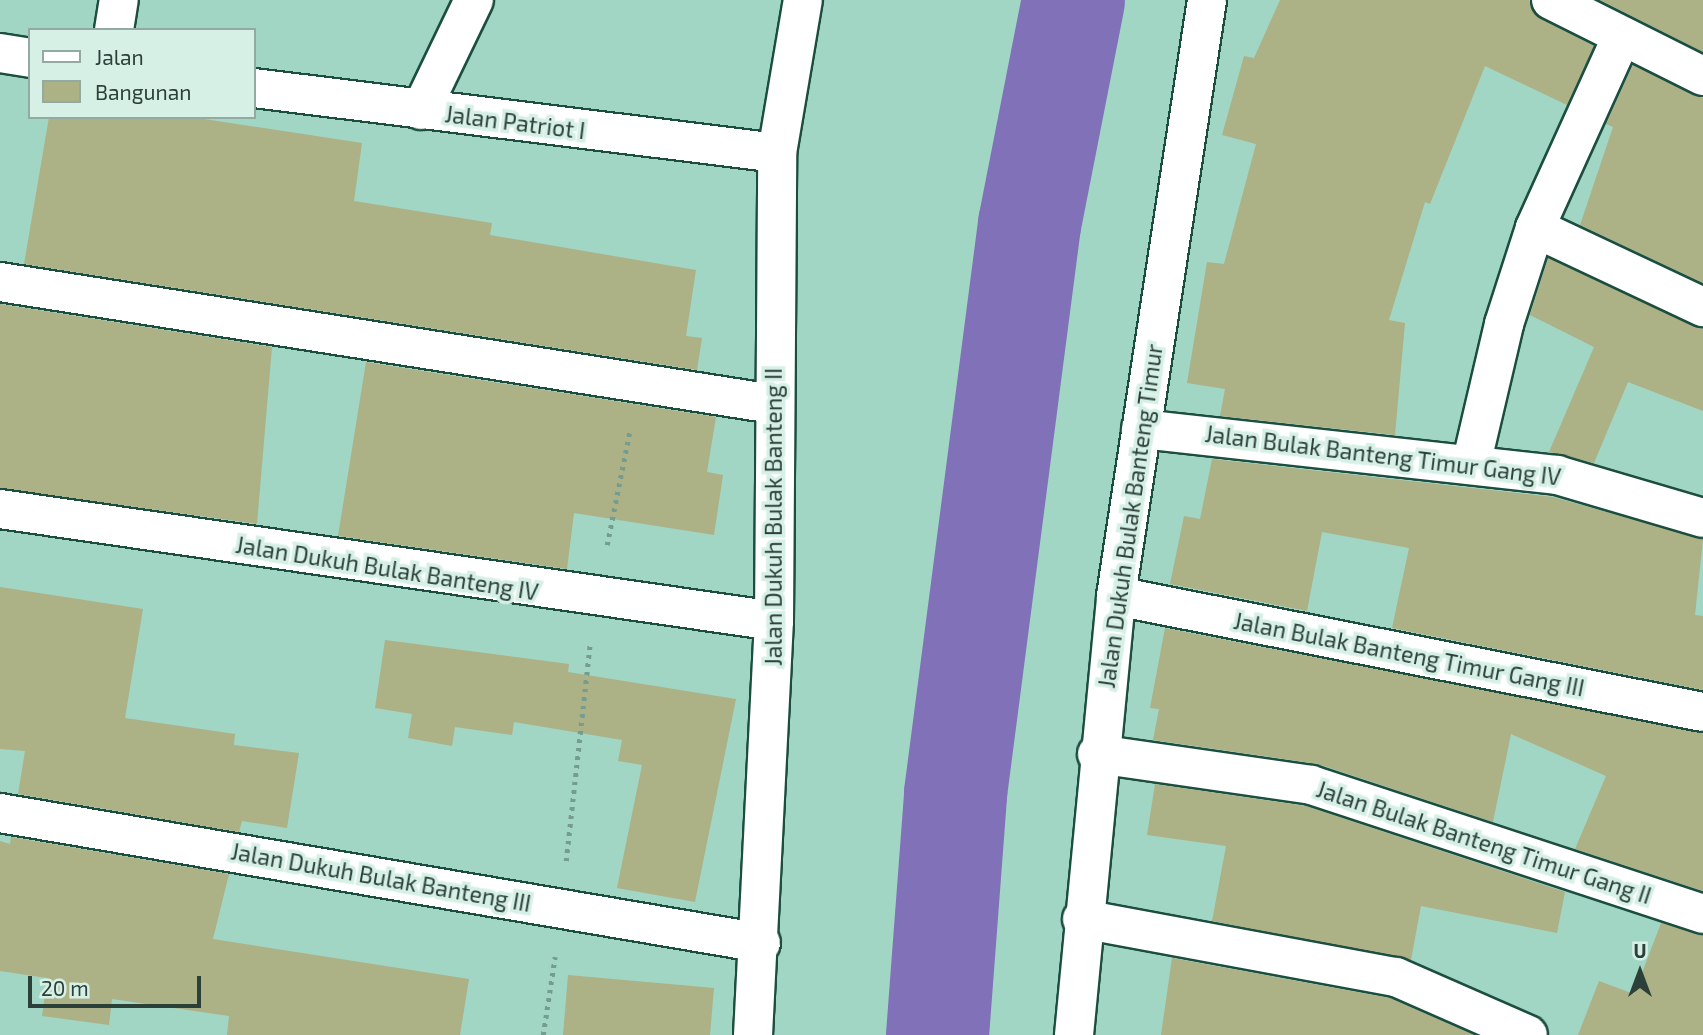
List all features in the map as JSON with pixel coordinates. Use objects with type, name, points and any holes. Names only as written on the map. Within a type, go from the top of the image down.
[{"type":"street","points":[[114,28],[119,0]]},
{"type":"street","points":[[421,110],[474,0]]},
{"type":"street","name":"Jalan Dukuh Bulak Banteng II","points":[[753,1035],[761,943],[774,621],[773,404],[777,153],[803,0]]},
{"type":"street","name":"Jalan Dukuh Bulak Banteng Timur","points":[[1074,1035],[1097,754],[1115,596],[1207,0]]},
{"type":"street","points":[[1551,0],[1703,76]]},
{"type":"street","points":[[1471,465],[1503,324],[1535,228],[1622,36]]},
{"type":"street","points":[[0,53],[28,58]]},
{"type":"street","name":"Jalan Patriot I","points":[[256,88],[777,153]]},
{"type":"street","points":[[1535,228],[1703,307]]},
{"type":"street","points":[[0,282],[639,385],[773,404]]},
{"type":"street","name":"Jalan Bulak Banteng Timur Gang IV","points":[[1141,429],[1557,475],[1703,518]]},
{"type":"street","name":"Jalan Dukuh Bulak Banteng IV","points":[[0,509],[596,600],[774,621]]},
{"type":"street","name":"Jalan Bulak Banteng Timur Gang III","points":[[1115,596],[1703,712]]},
{"type":"street","name":"Jalan Bulak Banteng Timur Gang II","points":[[1097,754],[1311,785],[1703,914]]},
{"type":"street","name":"Jalan Dukuh Bulak Banteng III","points":[[0,813],[761,943]]},
{"type":"street","points":[[1082,919],[1396,977],[1528,1035]]},
{"type":"path","points":[[543,1035],[562,909],[596,600],[639,385]]},
{"type":"building","points":[[1280,0],[1529,0],[1541,19],[1594,46],[1567,105],[1485,66],[1430,204],[1425,202],[1389,320],[1405,323],[1395,435],[1220,416],[1225,389],[1187,383],[1207,262],[1224,264],[1256,144],[1222,135],[1244,56],[1254,58]]},
{"type":"building","points":[[1600,0],[1703,0],[1703,52]]},
{"type":"building","points":[[1633,65],[1703,98],[1703,283],[1580,225],[1613,127],[1606,124]]},
{"type":"building","points":[[49,119],[204,119],[362,143],[354,201],[492,223],[490,235],[696,270],[686,336],[702,338],[697,370],[24,264]]},
{"type":"building","points":[[1548,258],[1703,329],[1703,411],[1628,382],[1594,463],[1549,452],[1594,347],[1530,315]]},
{"type":"building","points":[[0,304],[272,347],[257,524],[0,488]]},
{"type":"building","points":[[366,362],[716,417],[707,472],[723,475],[714,535],[574,513],[567,569],[338,536]]},
{"type":"building","points":[[1212,459],[1553,497],[1703,539],[1695,615],[1703,616],[1703,690],[1392,628],[1409,548],[1322,532],[1307,611],[1170,584],[1184,516],[1200,519]]},
{"type":"building","points":[[0,587],[143,609],[125,718],[235,734],[234,745],[299,753],[287,828],[242,821],[239,832],[18,794],[25,751],[0,749]]},
{"type":"building","points":[[1165,628],[1703,733],[1703,891],[1575,849],[1606,776],[1511,734],[1493,822],[1318,764],[1153,740],[1159,709],[1150,708]]},
{"type":"building","points":[[385,640],[569,664],[568,672],[736,699],[695,902],[617,888],[642,765],[618,761],[622,740],[514,722],[512,735],[455,727],[452,746],[408,738],[412,714],[375,708]]},
{"type":"building","points":[[1155,784],[1306,806],[1565,892],[1557,933],[1421,906],[1411,960],[1212,921],[1226,846],[1147,835]]},
{"type":"building","points":[[11,837],[229,874],[213,939],[469,979],[460,1035],[227,1035],[229,1016],[112,999],[109,1025],[42,1016],[47,978],[0,971],[0,841],[10,844]]},
{"type":"building","points":[[1661,923],[1703,935],[1703,1035],[1578,1035],[1599,981],[1634,994]]},
{"type":"building","points":[[1172,958],[1390,998],[1474,1035],[1161,1035]]},
{"type":"building","points":[[568,975],[714,988],[710,1035],[563,1035]]},
{"type":"waterway","points":[[937,1035],[955,793],[1029,224],[1073,0]]}]
